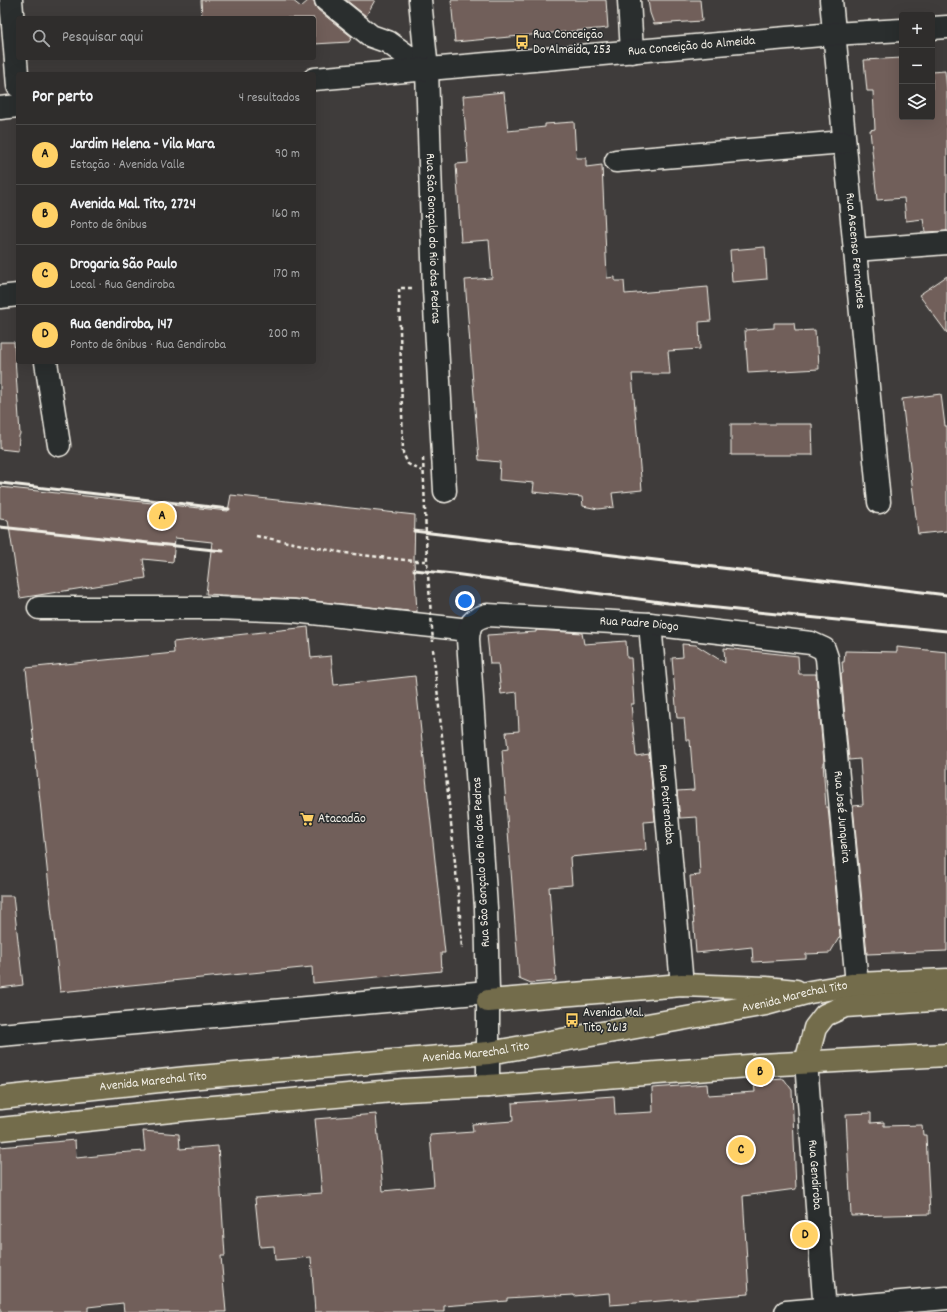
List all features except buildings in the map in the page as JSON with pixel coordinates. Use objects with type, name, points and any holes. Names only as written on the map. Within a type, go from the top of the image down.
[{"type":"main road","name":"Avenida Marechal Tito","points":[[0,1098],[187,1078],[489,1053],[766,1004],[810,992],[857,984],[947,980]]},
{"type":"main road","points":[[488,996],[682,985],[766,988],[810,992]]},
{"type":"main road","points":[[806,1062],[815,1028],[825,1015],[845,1006],[947,999]]},
{"type":"main road","points":[[0,1129],[198,1108],[404,1090],[488,1086],[806,1062],[947,1055]]},
{"type":"street","points":[[11,0],[17,72]]},
{"type":"street","points":[[326,0],[371,36],[388,42],[426,70]]},
{"type":"street","name":"Rua São Gonçalo do Rio das Pedras","points":[[420,0],[426,70],[434,290],[444,485]]},
{"type":"street","points":[[629,0],[632,52]]},
{"type":"street","name":"Rua Ascenso Fernandes","points":[[831,0],[833,34],[879,502]]},
{"type":"street","points":[[935,28],[947,27]]},
{"type":"street","name":"Rua Conceição do Almeida","points":[[316,80],[833,34],[899,30]]},
{"type":"street","points":[[0,108],[16,106]]},
{"type":"street","points":[[616,162],[844,142]]},
{"type":"street","points":[[854,250],[947,243]]},
{"type":"street","points":[[0,297],[16,295]]},
{"type":"street","points":[[46,364],[59,445]]},
{"type":"street","points":[[39,608],[216,608],[294,612],[468,634]]},
{"type":"street","name":"Rua Padre Diogo","points":[[468,634],[472,623],[478,617],[487,615],[650,624],[811,644],[824,649]]},
{"type":"street","name":"Rua Potirendaba","points":[[650,624],[682,985]]},
{"type":"street","name":"Rua São Gonçalo do Rio das Pedras","points":[[468,634],[486,908],[489,1053],[488,1086]]},
{"type":"street","name":"Rua José Junqueira","points":[[824,649],[828,666],[857,984]]},
{"type":"street","points":[[0,1035],[488,996]]},
{"type":"street","name":"Rua Gendiroba","points":[[806,1062],[825,1310]]},
{"type":"street","points":[[786,1312],[825,1310],[947,1298]]},
{"type":"path","points":[[408,464],[404,453],[399,288],[416,288]]},
{"type":"path","points":[[423,458],[427,561],[433,642],[459,902],[462,954]]},
{"type":"path","points":[[256,536],[345,553],[414,561],[427,561]]},
{"type":"railway","points":[[0,483],[229,509]]},
{"type":"railway","points":[[0,527],[223,551]]},
{"type":"railway","points":[[414,531],[947,595]]},
{"type":"railway","points":[[414,570],[668,603],[947,631]]},
{"type":"place","name":"Rua Conceição Do Almeida, 253","points":[[522,42]]},
{"type":"place","name":"Jardim Helena - Vila Mara","points":[[162,516]]},
{"type":"place","name":"Atacadão","points":[[307,819]]},
{"type":"place","name":"Avenida Mal. Tito, 2613","points":[[572,1020]]},
{"type":"place","name":"Avenida Mal. Tito, 2724","points":[[760,1072]]},
{"type":"place","name":"Drogaria São Paulo","points":[[741,1150]]},
{"type":"place","name":"Rua Gendiroba, 147","points":[[805,1235]]}]
